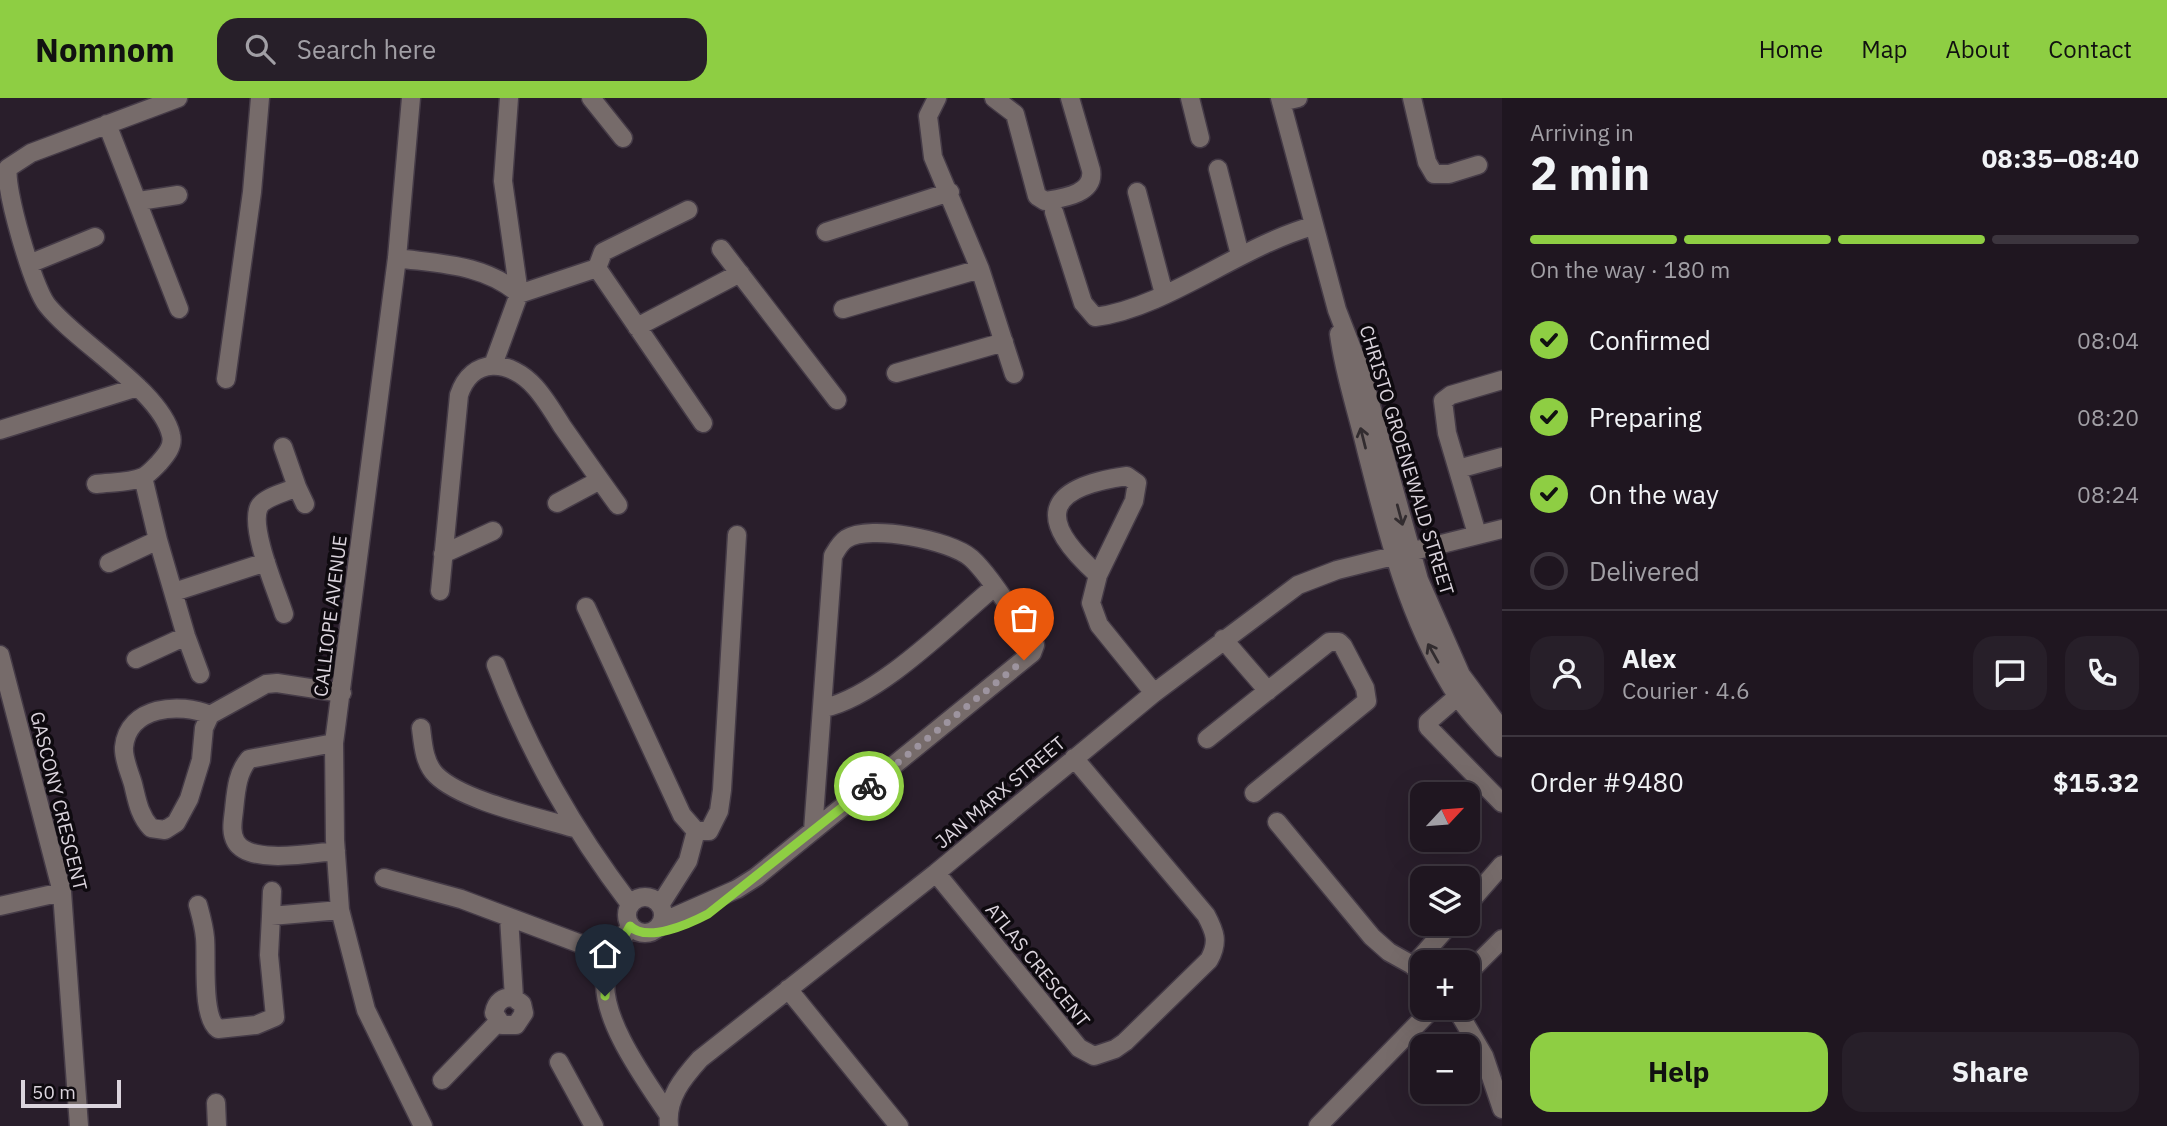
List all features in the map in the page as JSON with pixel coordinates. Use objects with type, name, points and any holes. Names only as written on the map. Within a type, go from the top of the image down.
[{"type":"street","points":[[96,484],[143,477],[165,457],[171,447],[172,436],[166,422],[138,387],[47,305],[29,264],[8,168],[31,153],[178,98]]},
{"type":"street","points":[[226,379],[252,192],[260,98]]},
{"type":"street","name":"CALLIOPE AVENUE","points":[[411,98],[397,258],[334,743],[340,910],[366,1010],[423,1126]]},
{"type":"street","points":[[493,365],[519,294],[503,181],[509,98]]},
{"type":"street","points":[[591,98],[623,138]]},
{"type":"street","points":[[937,98],[928,116],[933,157],[950,192],[980,269],[1014,374]]},
{"type":"street","points":[[994,98],[1016,114],[1037,196],[1045,201],[1085,190],[1091,182],[1092,174],[1070,98]]},
{"type":"street","points":[[1190,98],[1200,138]]},
{"type":"street","points":[[1412,98],[1427,162],[1434,173],[1450,173],[1478,165]]},
{"type":"street","name":"CHRISTO GROENEWALD STREET","points":[[1286,99],[1313,226],[1337,310],[1347,382],[1426,641],[1458,696],[1502,748]]},
{"type":"street","points":[[107,124],[179,309]]},
{"type":"street","points":[[1218,169],[1240,255]]},
{"type":"street","points":[[826,232],[950,192]]},
{"type":"street","points":[[1137,192],[1164,294]]},
{"type":"street","points":[[139,201],[178,195]]},
{"type":"street","points":[[688,210],[613,246],[598,260],[597,268],[703,423]]},
{"type":"street","points":[[1054,212],[1083,303],[1095,317],[1164,294],[1279,236],[1313,226]]},
{"type":"street","points":[[29,264],[95,237]]},
{"type":"street","points":[[721,249],[837,400]]},
{"type":"street","points":[[397,258],[477,270],[502,279],[519,294]]},
{"type":"street","points":[[519,294],[597,268]]},
{"type":"street","points":[[843,309],[980,269]]},
{"type":"street","points":[[637,327],[740,274]]},
{"type":"street","points":[[896,373],[1004,342]]},
{"type":"street","points":[[440,591],[459,395],[472,372],[493,365],[513,371],[536,387],[618,505]]},
{"type":"street","points":[[1477,534],[1442,410],[1443,401],[1451,395],[1502,380]]},
{"type":"street","points":[[0,430],[138,387]]},
{"type":"street","points":[[283,447],[305,504]]},
{"type":"street","points":[[1458,470],[1502,457]]},
{"type":"street","points":[[1098,575],[1083,561],[1060,530],[1056,510],[1059,502],[1073,490],[1126,476],[1136,483],[1134,501],[1098,575],[1092,592],[1092,614],[1154,693]]},
{"type":"street","points":[[143,477],[158,540],[200,674]]},
{"type":"street","points":[[557,503],[600,480]]},
{"type":"street","points":[[284,614],[267,562],[257,511],[263,502],[297,487]]},
{"type":"street","name":"JAN MARX STREET","points":[[668,1120],[678,1084],[700,1059],[936,873],[1223,639],[1310,579],[1502,529]]},
{"type":"street","points":[[443,554],[493,531]]},
{"type":"street","points":[[668,1120],[631,1055],[605,996],[606,976],[613,956],[630,926],[627,915],[630,904],[640,898],[657,914],[695,921],[717,908],[737,889],[813,831],[1032,653],[1034,642],[971,559],[952,547],[884,534],[848,537],[840,543],[833,555],[813,831]]},
{"type":"street","points":[[630,926],[644,934],[657,914],[693,839],[709,831],[719,811],[737,535]]},
{"type":"street","points":[[108,562],[158,540]]},
{"type":"street","name":"CHRISTO GROENEWALD STREET","points":[[1401,554],[1461,675],[1502,730]]},
{"type":"street","points":[[174,592],[267,562]]},
{"type":"street","points":[[824,708],[847,701],[883,678],[993,588]]},
{"type":"street","points":[[586,607],[674,800],[689,825],[693,839]]},
{"type":"street","points":[[136,659],[186,636]]},
{"type":"street","points":[[1223,639],[1268,691]]},
{"type":"street","points":[[1207,740],[1334,641],[1343,646],[1365,688],[1367,701],[1254,793]]},
{"type":"street","name":"GASCONY CRESCENT","points":[[0,655],[7,707],[62,892],[79,1126]]},
{"type":"street","points":[[496,665],[534,752],[574,828],[630,904]]},
{"type":"street","points":[[210,715],[194,708],[178,706],[151,713],[136,721],[127,732],[124,750],[142,818],[151,828],[165,830],[176,823],[189,799],[201,760],[204,728],[210,715],[267,684],[277,683],[342,693]]},
{"type":"street","points":[[1458,696],[1428,722],[1428,727],[1502,803]]},
{"type":"street","points":[[421,728],[428,763],[436,775],[485,802],[574,828]]},
{"type":"street","points":[[334,743],[250,759],[236,785],[232,823],[236,843],[241,848],[257,854],[336,851]]},
{"type":"street","name":"ATLAS CRESCENT","points":[[936,873],[1079,1048],[1094,1056],[1115,1049],[1125,1042],[1209,960],[1216,947],[1216,937],[1206,915],[1074,758]]},
{"type":"street","points":[[1277,822],[1372,937],[1389,952],[1410,964]]},
{"type":"street","points":[[1480,890],[1502,865]]},
{"type":"street","points":[[384,878],[509,917],[613,956]]},
{"type":"street","points":[[198,905],[204,934],[209,1018],[218,1029],[256,1025],[275,1017],[269,955],[272,891]]},
{"type":"street","points":[[0,906],[62,892]]},
{"type":"street","points":[[271,916],[340,910]]},
{"type":"street","points":[[442,1080],[498,1022],[512,1027],[523,1018],[522,1004],[514,998],[509,917]]},
{"type":"street","points":[[1480,961],[1502,939]]},
{"type":"street","points":[[788,989],[899,1126]]},
{"type":"street","points":[[1318,1126],[1421,1020]]},
{"type":"street","points":[[1463,1020],[1484,1056],[1502,1109]]},
{"type":"street","points":[[559,1062],[594,1126]]},
{"type":"street","points":[[216,1103],[217,1126]]},
{"type":"way so far","points":[[869,786],[1024,660]]},
{"type":"route","points":[[605,996],[606,976],[613,956],[630,926],[644,934],[673,929],[708,914],[869,786]]}]
